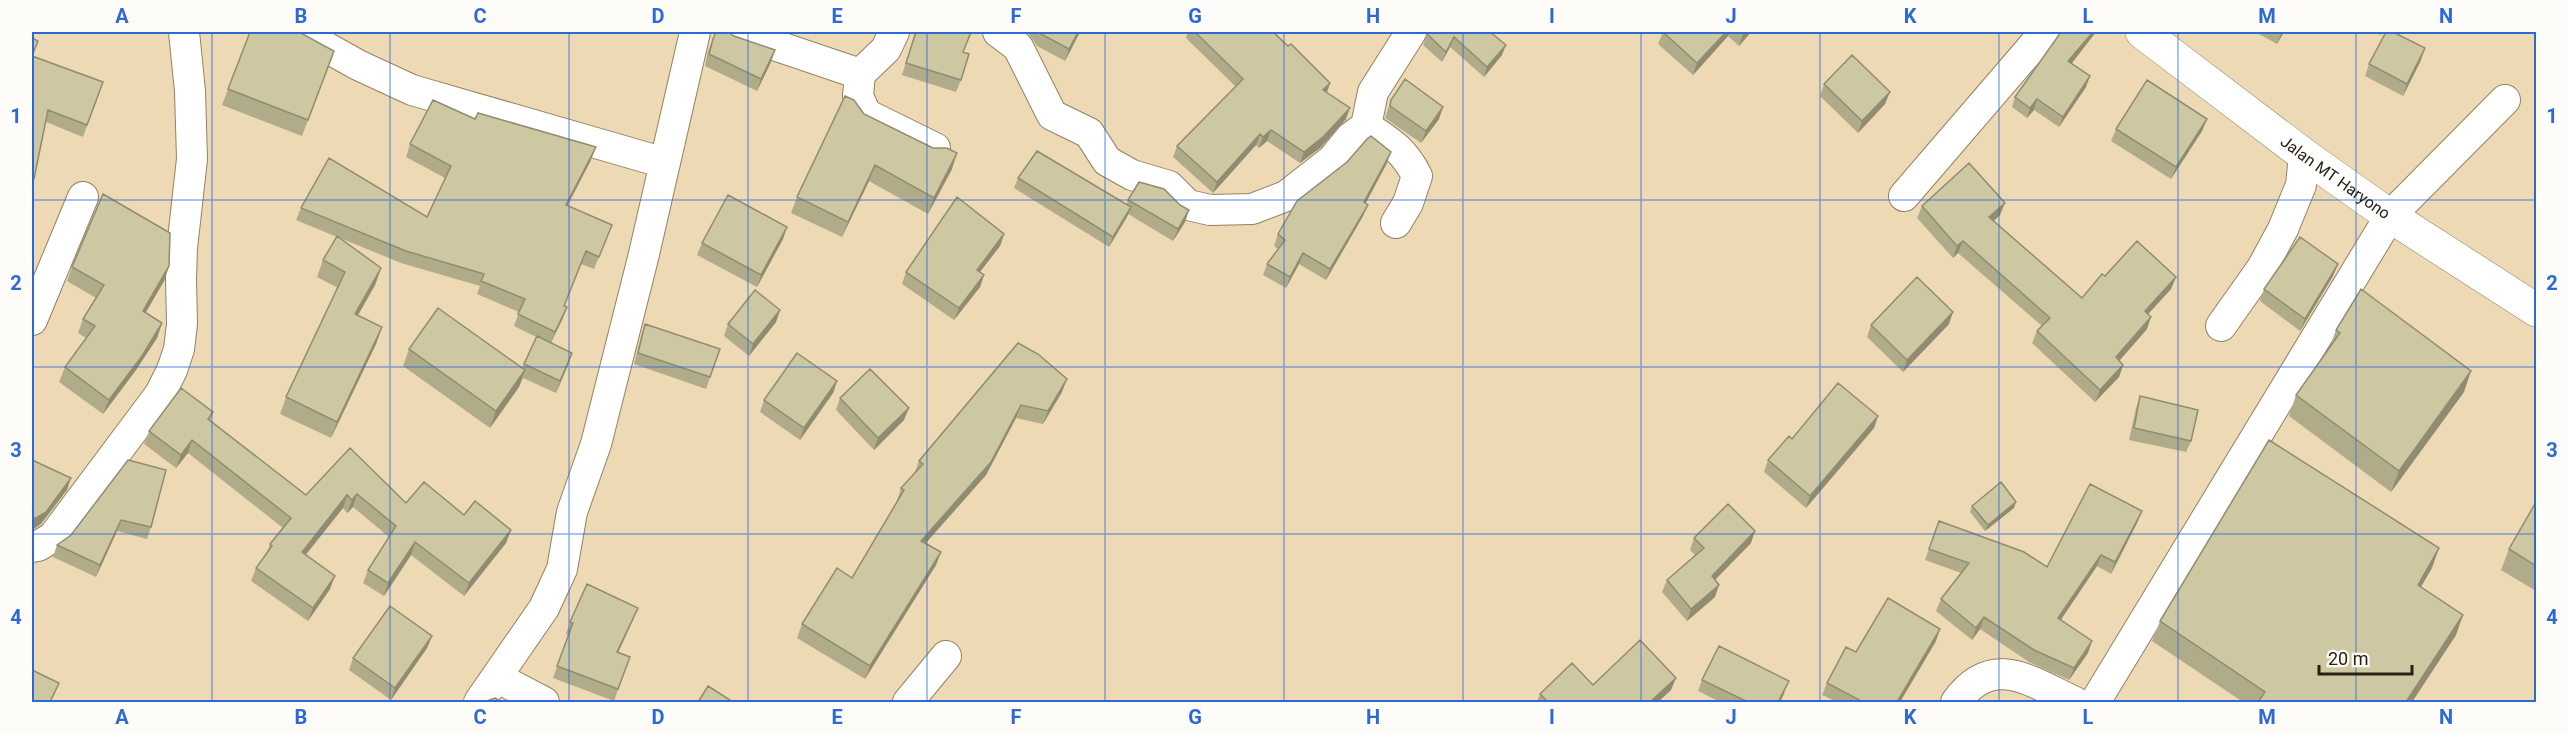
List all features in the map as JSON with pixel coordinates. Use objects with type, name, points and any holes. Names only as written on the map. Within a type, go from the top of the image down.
[{"type":"main road","name":"Jalan MT Haryono","points":[[2155,36],[2304,155],[2390,216],[2536,310]]},
{"type":"street","points":[[32,547],[53,537],[145,417],[172,370],[182,324],[180,280],[192,159],[190,91],[184,32]]},
{"type":"street","points":[[299,32],[412,90],[664,163]]},
{"type":"street","points":[[479,702],[498,678],[544,608],[562,569],[572,512],[596,444],[644,254],[695,32]]},
{"type":"street","points":[[736,32],[861,74]]},
{"type":"street","points":[[894,32],[886,49],[861,74],[858,96],[866,114],[936,148]]},
{"type":"street","points":[[998,32],[1018,47],[1052,115],[1089,133],[1107,161],[1132,175],[1169,186],[1188,205],[1210,210],[1252,209],[1286,196],[1332,160],[1351,137],[1366,126],[1373,92],[1412,32]]},
{"type":"street","points":[[1904,196],[2045,32]]},
{"type":"street","points":[[2095,702],[2390,216],[2505,100]]},
{"type":"street","points":[[1366,126],[1396,146],[1408,158],[1417,176],[1408,203],[1396,223]]},
{"type":"street","points":[[2221,326],[2262,267],[2283,229],[2301,185],[2304,155]]},
{"type":"street","points":[[34,303],[83,197]]},
{"type":"street","points":[[908,702],[946,656]]},
{"type":"street","points":[[1956,702],[1966,688],[1989,675],[2016,675],[2075,702]]},
{"type":"street","points":[[498,678],[544,702]]},
{"type":"building","points":[[250,32],[299,32],[334,51],[308,120],[228,89]]},
{"type":"building","points":[[716,32],[728,32],[775,50],[761,79],[709,54]]},
{"type":"building","points":[[916,32],[971,32],[963,52],[969,54],[961,80],[906,63]]},
{"type":"building","points":[[1040,32],[1078,32],[1069,49]]},
{"type":"building","points":[[1195,32],[1273,32],[1288,46],[1291,44],[1330,83],[1323,90],[1350,108],[1324,136],[1304,152],[1271,130],[1263,137],[1260,134],[1217,182],[1177,146],[1243,79]]},
{"type":"building","points":[[1428,32],[1490,32],[1506,45],[1487,67],[1454,37],[1446,52],[1427,34]]},
{"type":"building","points":[[1663,32],[1726,32],[1697,63]]},
{"type":"building","points":[[2061,32],[2093,32],[2068,61],[2090,76],[2063,117],[2037,99],[2030,108],[2015,97]]},
{"type":"building","points":[[2386,32],[2393,32],[2425,48],[2407,84],[2369,64]]},
{"type":"building","points":[[32,38],[38,41],[32,56]]},
{"type":"building","points":[[1852,55],[1890,92],[1862,121],[1824,84]]},
{"type":"building","points":[[32,56],[103,82],[87,125],[48,110],[34,179],[32,179]]},
{"type":"building","points":[[1405,79],[1443,107],[1426,131],[1390,106],[1391,100]]},
{"type":"building","points":[[2147,80],[2207,119],[2176,167],[2116,129]]},
{"type":"building","points":[[845,96],[854,100],[864,114],[933,148],[947,148],[957,153],[934,198],[875,165],[848,222],[797,197]]},
{"type":"building","points":[[433,100],[475,119],[478,113],[596,147],[566,205],[612,225],[599,257],[586,251],[564,306],[567,307],[555,332],[518,314],[525,299],[481,281],[484,274],[406,251],[301,208],[329,158],[427,217],[451,166],[410,144]]},
{"type":"building","points":[[1371,136],[1391,152],[1364,202],[1368,205],[1330,269],[1303,253],[1290,277],[1267,264],[1285,240],[1278,234],[1297,201],[1347,162]]},
{"type":"building","points":[[1037,151],[1131,207],[1113,237],[1018,178]]},
{"type":"building","points":[[1969,163],[2005,203],[1989,217],[2082,298],[2102,274],[2105,276],[2137,241],[2176,277],[2145,311],[2151,317],[2116,357],[2123,365],[2100,390],[2037,331],[2050,318],[1963,241],[1957,246],[1922,206]]},
{"type":"building","points":[[1139,182],[1164,189],[1180,205],[1189,210],[1178,229],[1128,200]]},
{"type":"building","points":[[103,194],[170,233],[169,266],[143,311],[162,323],[142,356],[109,400],[65,367],[95,326],[83,319],[104,285],[72,267]]},
{"type":"building","points":[[728,195],[787,227],[761,275],[702,243]]},
{"type":"building","points":[[957,197],[1004,234],[977,270],[984,275],[959,308],[906,272]]},
{"type":"building","points":[[337,236],[381,268],[355,314],[382,327],[337,422],[286,397],[345,272],[323,260]]},
{"type":"building","points":[[2300,237],[2338,264],[2305,319],[2264,289]]},
{"type":"building","points":[[1917,277],[1953,312],[1907,360],[1871,325]]},
{"type":"building","points":[[2361,289],[2471,371],[2399,471],[2296,395],[2340,333],[2336,330]]},
{"type":"building","points":[[755,290],[780,310],[753,344],[728,324]]},
{"type":"building","points":[[438,308],[525,370],[496,411],[409,349]]},
{"type":"building","points":[[645,324],[720,349],[710,377],[638,353]]},
{"type":"building","points":[[537,336],[572,353],[560,381],[524,364]]},
{"type":"building","points":[[1018,343],[1038,354],[1067,379],[1048,411],[1021,405],[991,462],[921,541],[941,552],[870,666],[802,624],[837,568],[852,578],[904,490],[901,488],[923,464],[919,461]]},
{"type":"building","points":[[797,353],[837,381],[804,428],[764,400]]},
{"type":"building","points":[[870,369],[909,408],[878,438],[840,398]]},
{"type":"building","points":[[1838,383],[1878,416],[1810,496],[1768,460],[1789,436],[1792,439]]},
{"type":"building","points":[[181,388],[213,412],[208,419],[306,495],[350,448],[406,503],[424,482],[464,515],[475,501],[511,530],[469,583],[415,542],[388,583],[368,570],[396,526],[357,494],[352,500],[347,495],[302,552],[335,576],[313,608],[256,568],[272,546],[270,544],[291,518],[192,440],[181,455],[149,431]]},
{"type":"building","points":[[2140,396],[2198,410],[2191,441],[2134,428]]},
{"type":"building","points":[[2269,440],[2439,548],[2418,585],[2463,615],[2406,702],[2258,702],[2265,692],[2160,621]]},
{"type":"building","points":[[32,460],[71,478],[46,512],[36,518],[32,518]]},
{"type":"building","points":[[128,460],[166,470],[151,527],[121,520],[100,565],[57,545],[71,535]]},
{"type":"building","points":[[2001,482],[2016,502],[1988,525],[1972,506]]},
{"type":"building","points":[[2090,484],[2142,511],[2115,562],[2101,555],[2058,618],[2092,641],[2074,668],[2034,650],[1984,617],[1976,628],[1941,599],[1969,563],[1929,549],[1939,521],[2024,552],[2047,567]]},
{"type":"building","points":[[2536,502],[2536,566],[2509,549]]},
{"type":"building","points":[[1728,504],[1755,531],[1712,576],[1719,585],[1691,609],[1667,580],[1704,548],[1694,538]]},
{"type":"building","points":[[587,584],[638,608],[617,652],[630,657],[618,689],[557,666],[573,623],[570,622]]},
{"type":"building","points":[[1888,598],[1940,629],[1897,702],[1863,702],[1827,683],[1846,647],[1856,652]]},
{"type":"building","points":[[390,606],[432,636],[395,688],[353,658]]},
{"type":"building","points":[[1640,640],[1676,678],[1650,702],[1548,702],[1540,694],[1572,663],[1593,685]]},
{"type":"building","points":[[1719,646],[1789,681],[1778,702],[1748,702],[1702,680]]},
{"type":"building","points":[[32,670],[59,683],[50,702],[32,702]]},
{"type":"building","points":[[708,686],[733,702],[698,702]]},
{"type":"building","points":[[495,698],[502,702],[484,702]]}]
